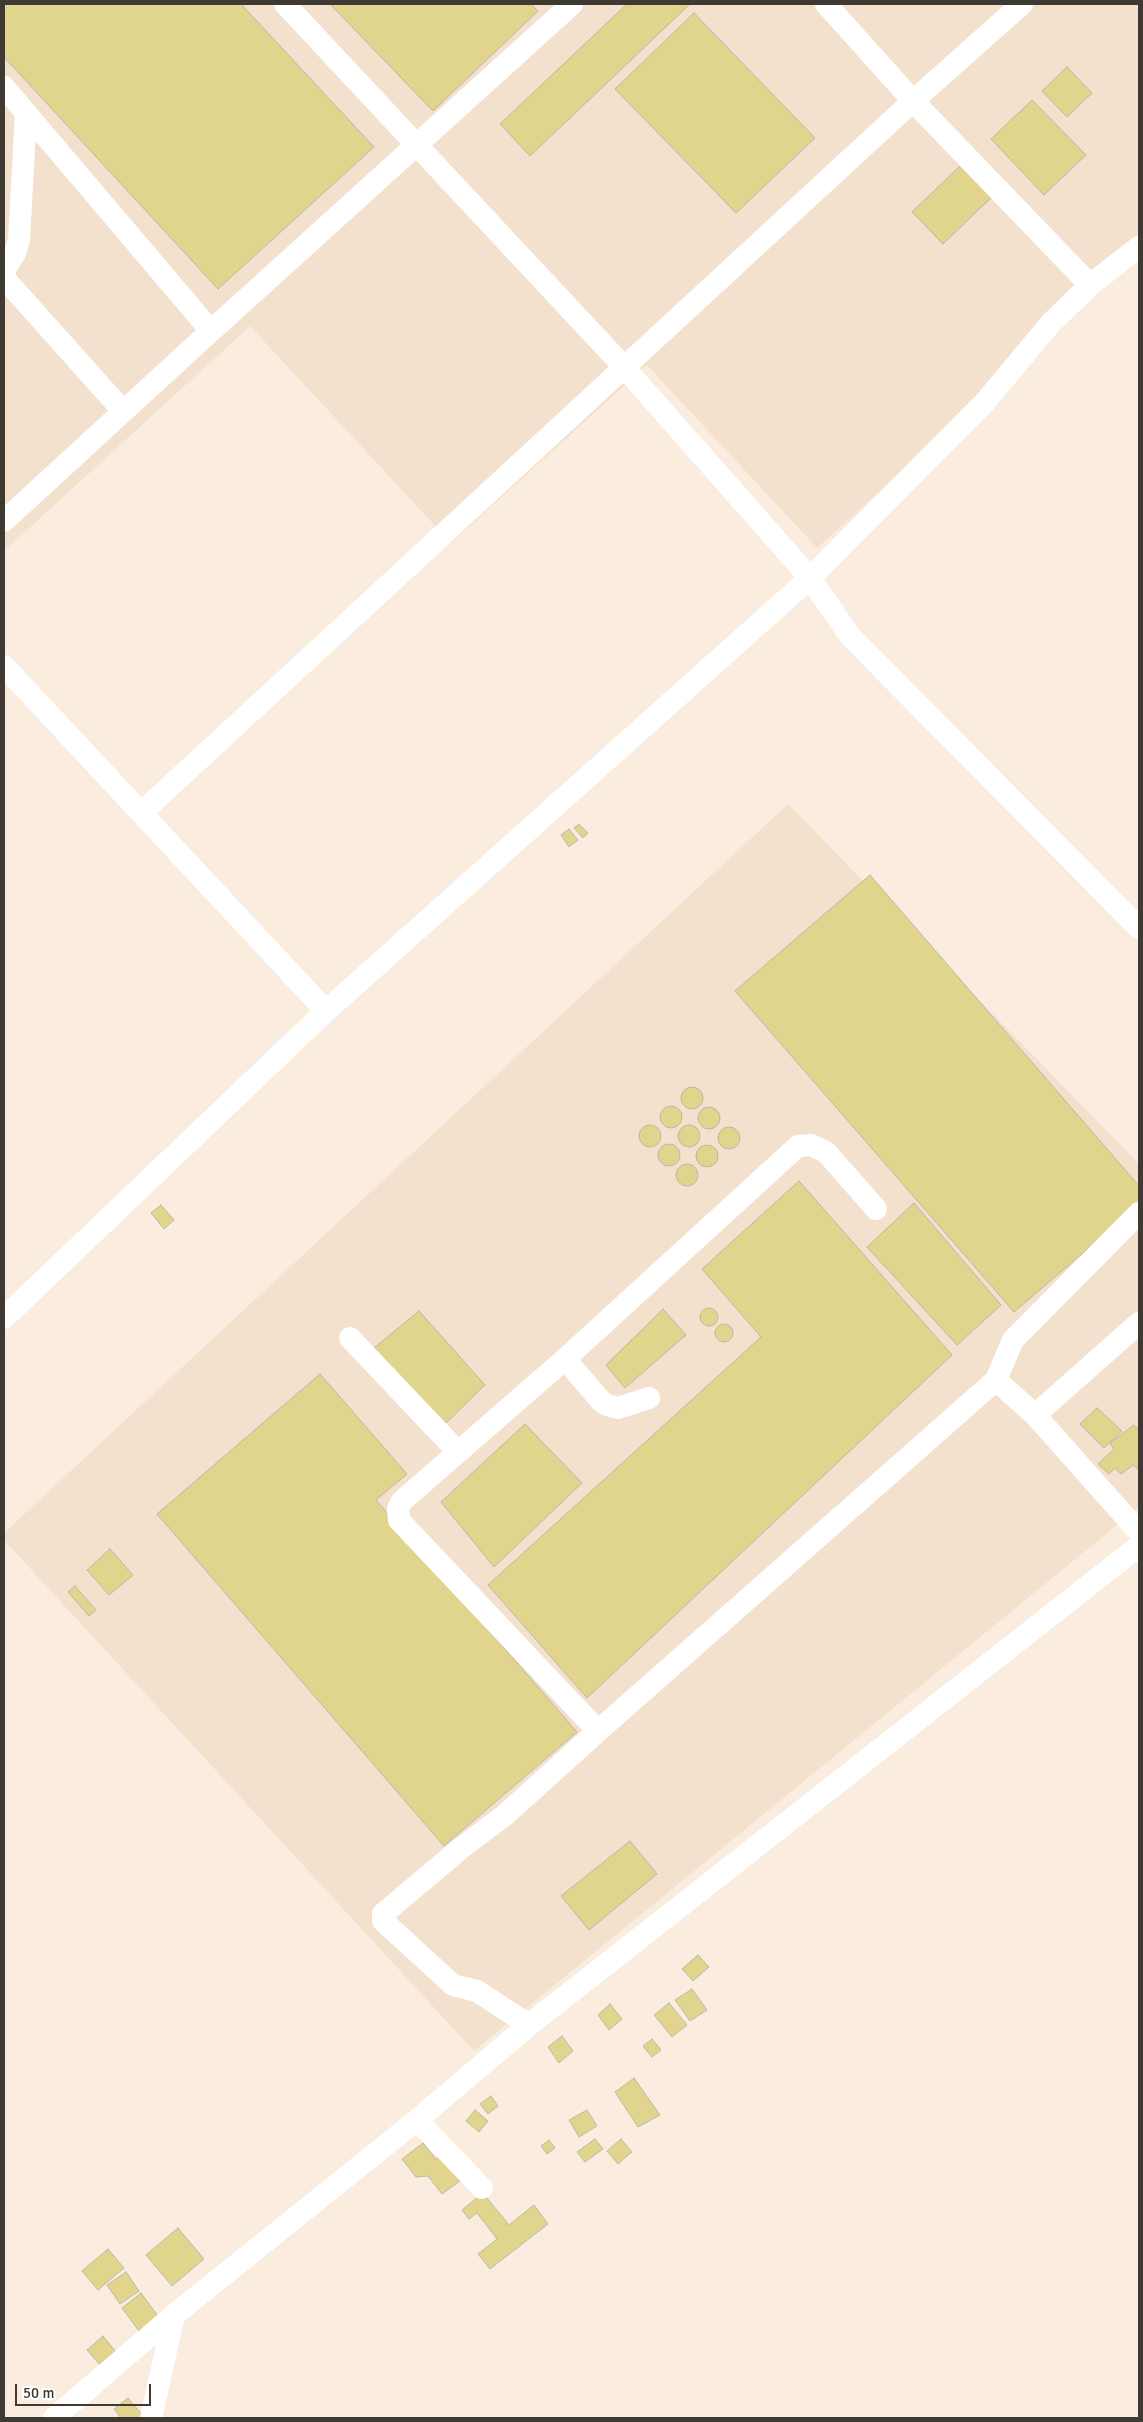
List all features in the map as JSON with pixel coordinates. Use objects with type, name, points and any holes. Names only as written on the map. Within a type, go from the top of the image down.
[{"type":"street","points":[[286,4],[624,367],[810,578],[850,636],[1139,928]]},
{"type":"street","points":[[4,521],[572,4]]},
{"type":"street","points":[[826,4],[913,101],[1090,285]]},
{"type":"street","points":[[141,813],[913,101],[1022,4]]},
{"type":"street","points":[[4,87],[211,331]]},
{"type":"street","points":[[4,271],[15,254],[18,240],[26,113]]},
{"type":"street","points":[[4,1318],[326,1011],[810,578],[985,402],[1022,356],[1090,285],[1139,247]]},
{"type":"street","points":[[4,278],[123,411]]},
{"type":"street","points":[[4,666],[326,1011]]},
{"type":"street","points":[[598,1731],[399,1520],[398,1509],[402,1502],[565,1359],[798,1146],[811,1145],[826,1152],[876,1209]]},
{"type":"street","points":[[529,2025],[477,1991],[453,1985],[383,1921],[383,1914],[445,1861],[505,1815],[996,1380],[1014,1340],[1139,1213]]},
{"type":"street","points":[[1035,1415],[1139,1323]]},
{"type":"street","points":[[350,1338],[458,1452]]},
{"type":"street","points":[[565,1359],[601,1401],[607,1405],[618,1408],[648,1398]]},
{"type":"street","points":[[996,1380],[1035,1415],[1139,1532]]},
{"type":"street","points":[[54,2418],[174,2315],[417,2120],[529,2025],[1139,1546]]},
{"type":"street","points":[[417,2120],[482,2188]]},
{"type":"street","points":[[151,2418],[174,2315]]},
{"type":"shaded area","points":[[4,4],[1139,4],[1139,255],[817,548],[647,365],[451,543],[250,326],[4,551]]},
{"type":"shaded area","points":[[788,804],[1139,1164],[1139,1507],[474,2051],[4,1540],[4,1533]]},
{"type":"building","points":[[4,4],[241,4],[374,147],[218,289],[4,57]]},
{"type":"building","points":[[330,4],[531,4],[538,11],[433,111]]},
{"type":"building","points":[[627,4],[690,4],[530,156],[500,124]]},
{"type":"building","points":[[694,13],[815,138],[736,213],[615,89]]},
{"type":"building","points":[[1067,67],[1092,93],[1067,117],[1042,91]]},
{"type":"building","points":[[1032,100],[1086,155],[1044,195],[991,139]]},
{"type":"building","points":[[962,164],[993,196],[943,244],[912,212]]},
{"type":"building","points":[[579,824],[588,833],[583,838],[574,828]]},
{"type":"building","points":[[569,829],[578,840],[569,847],[561,835]]},
{"type":"building","points":[[870,875],[1139,1186],[1139,1205],[1014,1312],[735,991]]},
{"type":"building","points":[[688,1087],[696,1087],[703,1094],[703,1102],[696,1109],[688,1109],[681,1102],[681,1094]]},
{"type":"building","points":[[667,1106],[675,1106],[682,1113],[682,1121],[675,1128],[667,1128],[660,1121],[660,1113]]},
{"type":"building","points":[[705,1107],[713,1107],[720,1114],[720,1122],[713,1129],[705,1129],[698,1122],[698,1114]]},
{"type":"building","points":[[646,1125],[654,1125],[661,1132],[661,1140],[654,1147],[646,1147],[639,1140],[639,1132]]},
{"type":"building","points":[[685,1125],[693,1125],[700,1132],[700,1140],[693,1147],[685,1147],[678,1140],[678,1132]]},
{"type":"building","points":[[725,1127],[733,1127],[740,1134],[740,1142],[733,1149],[725,1149],[718,1142],[718,1134]]},
{"type":"building","points":[[665,1144],[673,1144],[680,1151],[680,1159],[673,1166],[665,1166],[658,1159],[658,1151]]},
{"type":"building","points":[[703,1145],[711,1145],[718,1152],[718,1160],[711,1167],[703,1167],[696,1160],[696,1152]]},
{"type":"building","points":[[683,1164],[691,1164],[698,1171],[698,1179],[691,1186],[683,1186],[676,1179],[676,1171]]},
{"type":"building","points":[[799,1181],[952,1355],[587,1698],[488,1585],[761,1337],[702,1269]]},
{"type":"building","points":[[914,1203],[1001,1305],[957,1345],[867,1247]]},
{"type":"building","points":[[161,1205],[174,1220],[164,1229],[151,1213]]},
{"type":"building","points":[[705,1308],[713,1308],[718,1313],[716,1324],[705,1326],[700,1321],[700,1313]]},
{"type":"building","points":[[663,1309],[686,1335],[625,1388],[606,1365]]},
{"type":"building","points":[[419,1311],[485,1385],[445,1424],[374,1348]]},
{"type":"building","points":[[720,1324],[728,1324],[733,1329],[731,1340],[720,1342],[715,1337],[715,1329]]},
{"type":"building","points":[[320,1374],[407,1474],[376,1500],[577,1732],[444,1846],[157,1514]]},
{"type":"building","points":[[1097,1408],[1122,1431],[1104,1448],[1080,1424]]},
{"type":"building","points":[[525,1424],[582,1483],[494,1567],[441,1502]]},
{"type":"building","points":[[1134,1425],[1139,1430],[1139,1470],[1133,1465],[1121,1474],[1115,1468],[1109,1474],[1098,1464],[1114,1449],[1110,1443]]},
{"type":"building","points":[[110,1549],[133,1575],[109,1595],[87,1570]]},
{"type":"building","points":[[75,1586],[96,1610],[89,1616],[68,1592]]},
{"type":"building","points":[[630,1841],[657,1874],[589,1930],[561,1896]]},
{"type":"building","points":[[698,1955],[709,1967],[693,1981],[682,1969]]},
{"type":"building","points":[[692,1989],[707,2010],[690,2021],[675,2000]]},
{"type":"building","points":[[669,2003],[687,2025],[672,2037],[654,2015]]},
{"type":"building","points":[[610,2004],[622,2019],[609,2030],[598,2015]]},
{"type":"building","points":[[562,2036],[573,2051],[559,2063],[548,2047]]},
{"type":"building","points":[[652,2039],[661,2050],[652,2057],[643,2046]]},
{"type":"building","points":[[634,2078],[660,2115],[638,2127],[615,2092]]},
{"type":"building","points":[[491,2096],[498,2106],[488,2114],[480,2104]]},
{"type":"building","points":[[475,2110],[488,2121],[479,2132],[466,2121]]},
{"type":"building","points":[[587,2110],[597,2126],[579,2137],[569,2120]]},
{"type":"building","points":[[595,2139],[603,2149],[585,2162],[577,2152]]},
{"type":"building","points":[[621,2139],[632,2152],[618,2164],[607,2151]]},
{"type":"building","points":[[549,2140],[555,2148],[547,2154],[541,2146]]},
{"type":"building","points":[[423,2143],[436,2159],[445,2153],[464,2178],[442,2194],[428,2176],[416,2177],[402,2159]]},
{"type":"building","points":[[483,2193],[509,2225],[534,2205],[548,2224],[490,2269],[478,2254],[497,2239],[477,2213],[469,2219],[462,2210]]},
{"type":"building","points":[[178,2228],[204,2259],[172,2286],[146,2255]]},
{"type":"building","points":[[108,2249],[124,2268],[98,2290],[82,2271]]},
{"type":"building","points":[[126,2272],[139,2291],[120,2304],[107,2285]]},
{"type":"building","points":[[141,2293],[158,2316],[139,2331],[122,2308]]},
{"type":"building","points":[[103,2336],[116,2352],[100,2365],[87,2350]]},
{"type":"building","points":[[128,2398],[145,2418],[121,2418],[114,2409]]}]
